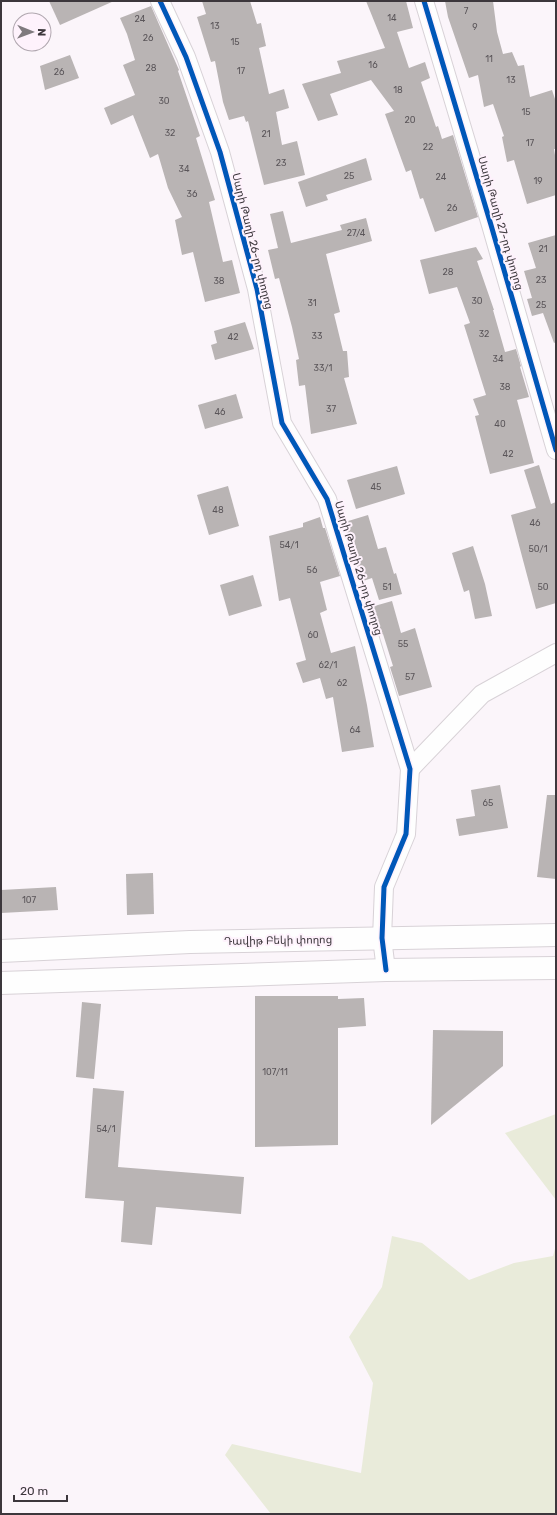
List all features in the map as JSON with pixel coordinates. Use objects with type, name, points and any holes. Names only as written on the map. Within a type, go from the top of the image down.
[{"type":"main road","name":"Դավիթ Բեկի փողոց","points":[[1,951],[190,942],[556,935]]},
{"type":"main road","points":[[1,983],[386,970],[556,968]]},
{"type":"street","name":"Սարի Թաղի 26-րդ փողոց","points":[[160,1],[186,57],[220,152],[257,289],[282,423],[327,499],[410,768],[406,834],[384,887],[382,938],[386,970]]},
{"type":"street","name":"Սարի Թաղի 27-րդ փողոց","points":[[424,1],[494,232],[556,450]]},
{"type":"street","points":[[410,768],[482,694],[556,653]]},
{"type":"green space","points":[[556,1114],[556,1200],[505,1133]]},
{"type":"green space","points":[[392,1236],[422,1243],[469,1280],[514,1263],[553,1256],[556,1245],[556,1514],[271,1514],[225,1455],[232,1444],[361,1473],[373,1383],[349,1337],[382,1287]]},
{"type":"building","points":[[49,1],[114,1],[60,25]]},
{"type":"building","points":[[202,1],[250,1],[257,24],[261,23],[266,46],[259,48],[269,94],[284,89],[289,108],[276,112],[282,145],[297,141],[305,175],[264,185],[248,121],[246,122],[244,116],[229,120],[223,102],[215,61],[211,62],[197,17],[206,14]]},
{"type":"building","points":[[366,1],[406,1],[413,28],[397,32],[409,68],[425,62],[430,78],[421,82],[436,127],[438,126],[442,139],[453,135],[478,217],[435,232],[423,198],[420,199],[411,170],[406,172],[385,114],[394,111],[371,80],[330,94],[338,115],[318,121],[302,84],[341,73],[337,61],[385,48]]},
{"type":"building","points":[[445,1],[493,1],[497,32],[503,54],[512,52],[518,66],[524,65],[530,97],[552,90],[556,102],[556,149],[554,149],[556,161],[556,195],[527,204],[514,160],[507,162],[502,137],[504,136],[493,104],[484,107],[478,75],[469,78],[448,17]]},
{"type":"building","points":[[151,6],[179,70],[178,71],[200,136],[196,138],[215,200],[209,202],[223,262],[232,260],[240,293],[205,302],[193,252],[182,255],[175,220],[182,217],[168,188],[158,154],[150,158],[133,115],[111,125],[104,108],[135,95],[123,65],[135,60],[127,34],[120,18]]},
{"type":"building","points":[[70,55],[79,78],[45,90],[40,66]]},
{"type":"building","points":[[366,158],[372,180],[326,195],[328,200],[306,207],[298,182]]},
{"type":"building","points":[[283,211],[291,243],[342,230],[340,225],[366,218],[372,241],[326,254],[340,312],[334,314],[343,351],[347,351],[349,377],[344,378],[357,424],[311,434],[305,385],[299,386],[296,360],[299,359],[292,327],[279,278],[275,279],[268,250],[278,248],[270,214]]},
{"type":"building","points":[[556,235],[556,342],[554,343],[543,313],[532,316],[527,299],[532,298],[524,271],[536,268],[528,243]]},
{"type":"building","points":[[476,247],[483,259],[477,261],[494,310],[505,352],[516,349],[521,366],[520,367],[529,397],[517,400],[534,463],[490,474],[475,416],[479,415],[473,399],[486,395],[464,325],[470,323],[457,287],[429,294],[420,260]]},
{"type":"building","points":[[245,322],[254,349],[215,360],[211,345],[217,343],[214,331]]},
{"type":"building","points":[[236,394],[243,418],[205,429],[198,405]]},
{"type":"building","points":[[539,465],[551,504],[556,502],[556,603],[536,609],[511,515],[536,508],[524,470]]},
{"type":"building","points":[[397,466],[405,494],[356,509],[347,480]]},
{"type":"building","points":[[228,486],[239,526],[209,535],[197,495]]},
{"type":"building","points":[[368,515],[378,549],[386,547],[402,594],[379,600],[372,578],[363,581],[345,522]]},
{"type":"building","points":[[320,517],[323,528],[325,528],[340,576],[320,582],[327,610],[320,613],[331,653],[355,646],[374,747],[342,752],[333,697],[326,699],[320,678],[303,683],[296,663],[306,660],[290,598],[279,601],[269,536],[303,527],[303,523]]},
{"type":"building","points":[[473,546],[485,584],[492,616],[475,619],[469,590],[464,592],[452,553]]},
{"type":"building","points":[[253,575],[262,606],[229,616],[220,585]]},
{"type":"building","points":[[392,601],[401,633],[415,628],[432,687],[399,696],[390,667],[393,666],[383,634],[380,635],[371,607]]},
{"type":"building","points":[[500,785],[508,828],[459,836],[456,819],[475,816],[471,790]]},
{"type":"building","points":[[547,795],[556,795],[556,879],[537,877]]},
{"type":"building","points":[[153,873],[154,914],[127,915],[126,874]]},
{"type":"building","points":[[56,887],[58,910],[1,913],[1,890]]},
{"type":"building","points":[[255,996],[338,996],[338,999],[364,998],[366,1026],[338,1028],[338,1145],[255,1147]]},
{"type":"building","points":[[82,1002],[101,1004],[94,1079],[76,1077]]},
{"type":"building","points":[[433,1030],[503,1031],[503,1066],[431,1125]]},
{"type":"building","points":[[93,1088],[124,1091],[118,1167],[244,1177],[241,1214],[156,1207],[152,1245],[121,1242],[124,1201],[85,1198]]},
{"type":"cycle path","points":[[160,1],[186,57],[220,152],[257,289],[282,423],[327,499],[410,769],[406,834],[384,887],[382,938],[386,970]]},
{"type":"cycle path","points":[[424,1],[556,450]]}]
